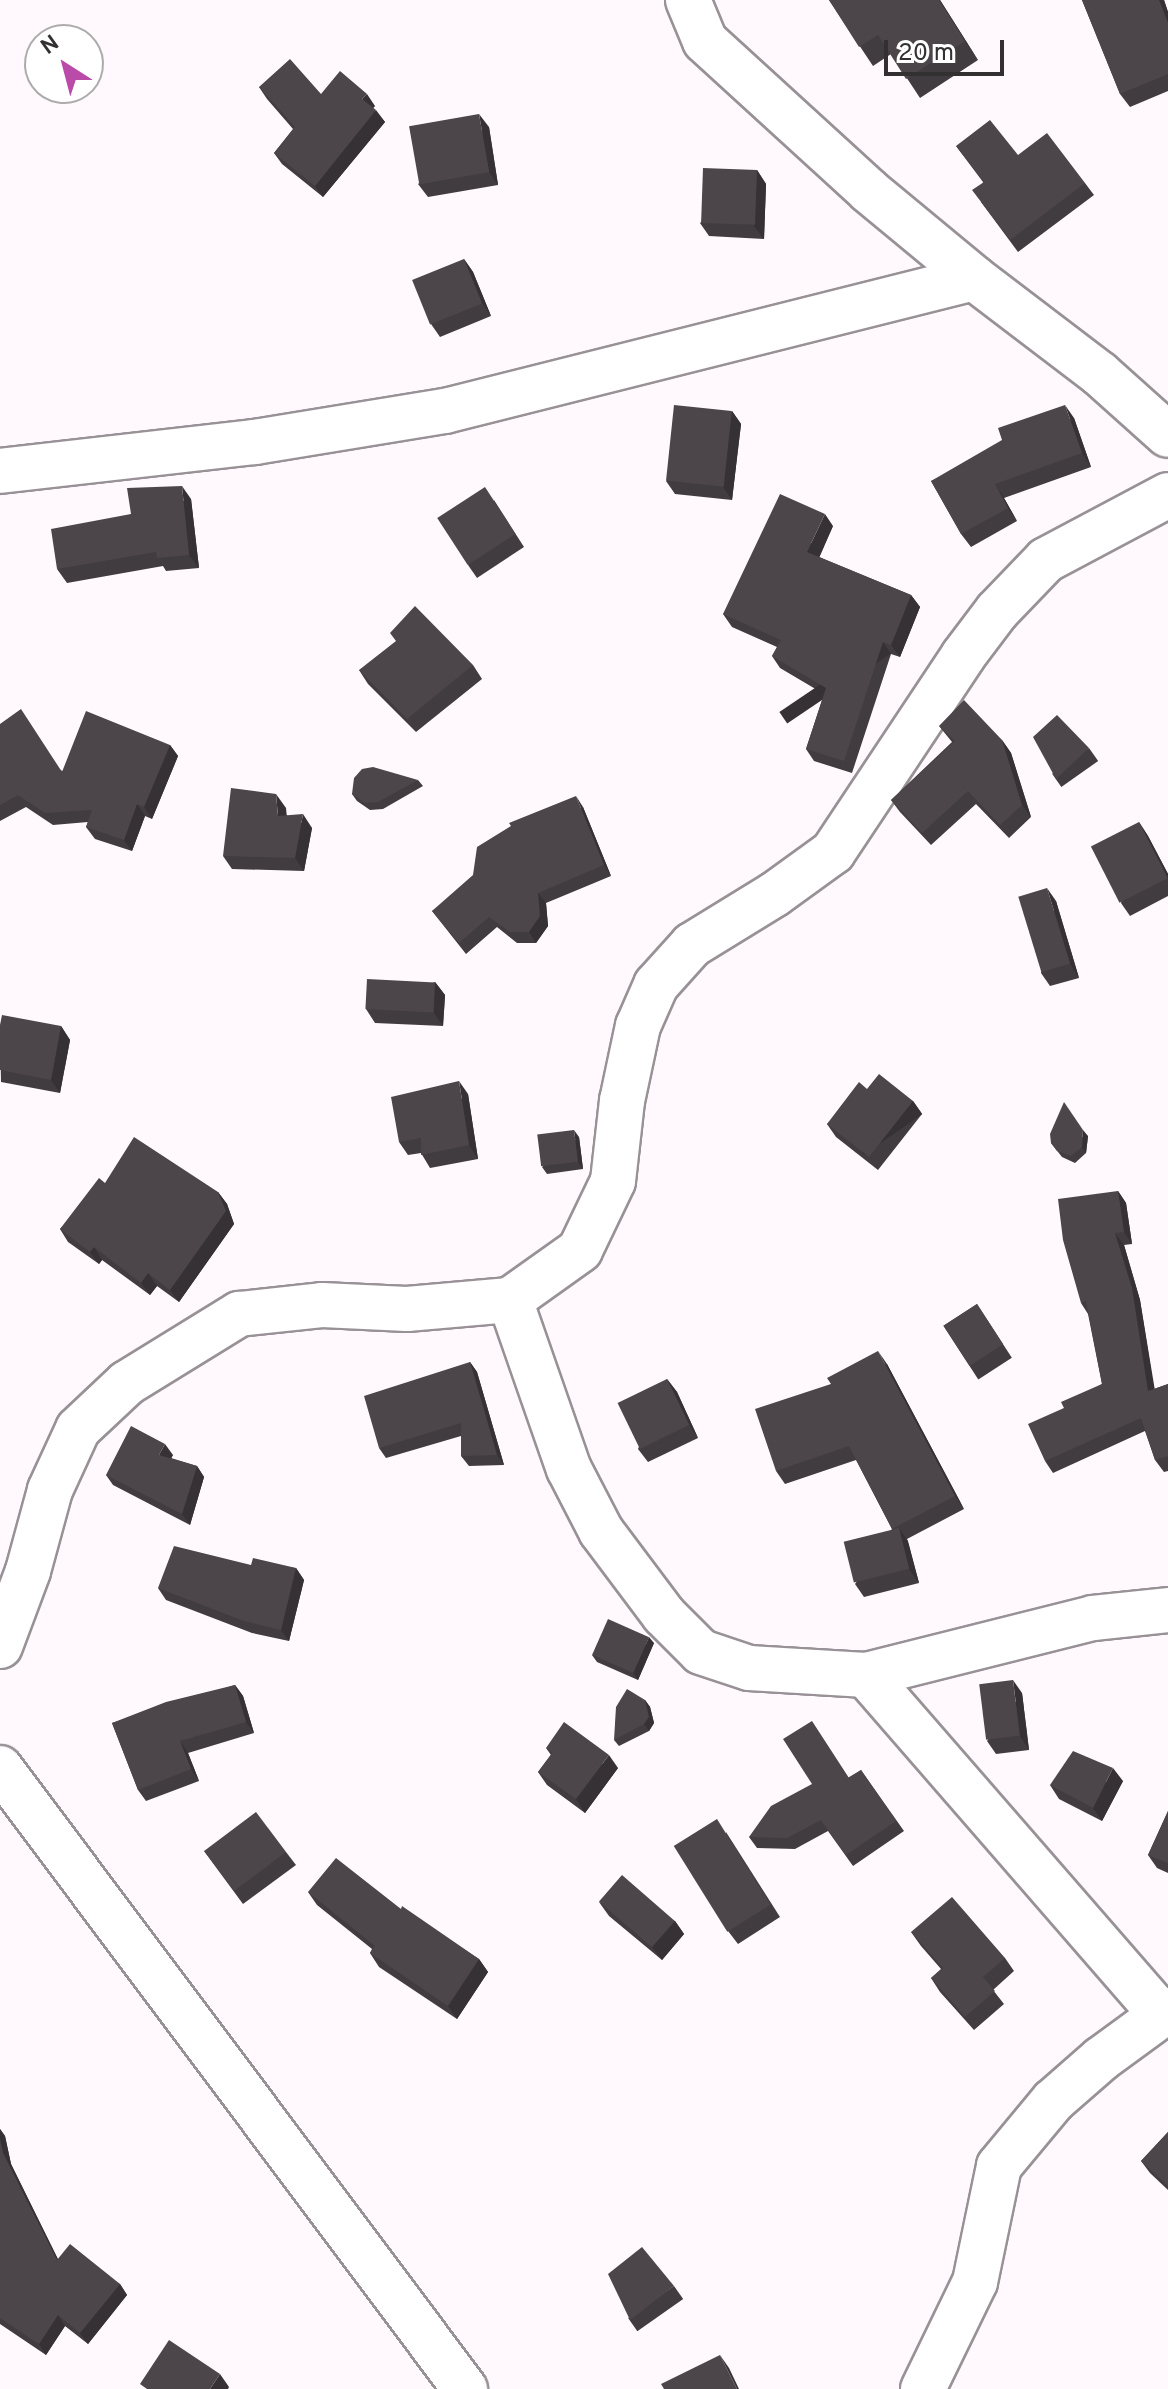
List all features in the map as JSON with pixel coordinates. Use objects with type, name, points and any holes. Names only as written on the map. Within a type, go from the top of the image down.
[{"type":"street","points":[[688,0],[705,41],[869,191],[974,278],[1100,374],[1168,435]]},
{"type":"street","points":[[0,471],[255,442],[445,411],[974,278]]},
{"type":"street","points":[[0,1646],[28,1571],[50,1490],[78,1429],[127,1383],[239,1314],[322,1305],[407,1309],[510,1300],[580,1250],[613,1181],[622,1101],[638,1026],[656,985],[692,945],[775,894],[833,852],[963,656],[997,611],[1046,560],[1168,495]]},
{"type":"street","points":[[510,1300],[569,1469],[601,1531],[664,1615],[701,1652],[749,1668],[866,1675],[1093,1618],[1168,1610]]},
{"type":"street","points":[[866,1675],[1164,2012],[1053,2101],[999,2166],[975,2282],[923,2389]]},
{"type":"street","points":[[0,1768],[465,2389]]},
{"type":"building","points":[[829,0],[939,0],[965,41],[906,79],[878,35],[859,47]]},
{"type":"building","points":[[1082,0],[1159,0],[1168,23],[1168,74],[1120,94]]},
{"type":"building","points":[[290,59],[321,94],[340,71],[367,94],[362,99],[376,110],[315,186],[274,153],[295,127],[259,87]]},
{"type":"building","points":[[479,114],[489,172],[419,184],[409,126]]},
{"type":"building","points":[[990,120],[1018,155],[1047,133],[1085,183],[1010,240],[972,190],[984,182],[956,146]]},
{"type":"building","points":[[703,168],[757,170],[755,225],[701,223]]},
{"type":"building","points":[[464,259],[482,304],[430,324],[412,280]]},
{"type":"building","points":[[674,405],[732,411],[724,487],[666,481]]},
{"type":"building","points":[[1065,405],[1082,453],[995,484],[1008,508],[961,534],[931,481],[1002,440],[998,428]]},
{"type":"building","points":[[182,486],[189,555],[157,558],[156,552],[57,569],[51,529],[131,514],[127,488]]},
{"type":"building","points":[[485,487],[515,534],[468,565],[437,518]]},
{"type":"building","points":[[780,494],[825,514],[807,552],[911,595],[891,645],[883,642],[844,761],[806,749],[826,688],[772,656],[781,640],[723,614]]},
{"type":"building","points":[[415,606],[473,665],[407,719],[359,670],[396,641],[390,633]]},
{"type":"building","points":[[964,700],[1002,740],[1022,805],[1000,825],[968,791],[922,833],[891,800],[955,741],[939,726]]},
{"type":"building","points":[[21,709],[62,772],[86,711],[170,745],[144,807],[137,804],[124,840],[86,827],[92,810],[45,813],[18,795],[0,805],[0,724]]},
{"type":"building","points":[[1057,715],[1089,748],[1056,779],[1033,737]]},
{"type":"building","points":[[373,767],[418,780],[378,802],[365,803],[352,794],[354,778],[362,769]]},
{"type":"building","points":[[231,788],[276,794],[278,816],[303,814],[295,858],[223,856]]},
{"type":"building","points":[[576,796],[604,865],[538,893],[540,916],[529,932],[510,932],[489,917],[459,943],[432,911],[473,875],[477,847],[511,826],[509,823]]},
{"type":"building","points":[[1139,822],[1168,878],[1119,903],[1091,847]]},
{"type":"building","points":[[1047,888],[1070,964],[1041,972],[1018,897]]},
{"type":"building","points":[[367,979],[435,983],[433,1013],[365,1009]]},
{"type":"building","points":[[2,1015],[61,1026],[51,1080],[0,1070]]},
{"type":"building","points":[[879,1074],[913,1101],[869,1157],[827,1124],[859,1082],[867,1089]]},
{"type":"building","points":[[459,1081],[469,1145],[421,1155],[421,1138],[399,1142],[391,1097]]},
{"type":"building","points":[[1064,1102],[1083,1130],[1082,1147],[1071,1156],[1057,1151],[1051,1143],[1050,1134]]},
{"type":"building","points":[[574,1130],[578,1162],[541,1166],[537,1135]]},
{"type":"building","points":[[134,1137],[218,1192],[226,1211],[170,1290],[148,1273],[141,1283],[94,1247],[90,1252],[60,1229],[99,1178],[105,1183]]},
{"type":"building","points":[[1118,1191],[1124,1232],[1115,1233],[1132,1288],[1148,1391],[1168,1384],[1168,1456],[1155,1460],[1141,1418],[1045,1461],[1028,1424],[1064,1408],[1061,1402],[1102,1384],[1086,1301],[1081,1303],[1063,1240],[1058,1199]]},
{"type":"building","points":[[977,1304],[1003,1344],[970,1366],[943,1326]]},
{"type":"building","points":[[878,1351],[955,1496],[892,1529],[849,1446],[776,1471],[755,1409],[831,1384],[827,1378]]},
{"type":"building","points":[[470,1362],[497,1455],[461,1456],[461,1423],[379,1448],[364,1396]]},
{"type":"building","points":[[667,1379],[689,1425],[640,1449],[618,1403]]},
{"type":"building","points":[[131,1426],[165,1444],[159,1455],[197,1466],[182,1514],[106,1475]]},
{"type":"building","points":[[899,1528],[909,1569],[854,1583],[844,1542]]},
{"type":"building","points":[[174,1546],[251,1565],[253,1558],[296,1568],[281,1630],[244,1621],[158,1588]]},
{"type":"building","points":[[608,1619],[649,1637],[633,1673],[592,1655]]},
{"type":"building","points":[[1013,1680],[1020,1736],[986,1740],[979,1684]]},
{"type":"building","points":[[235,1685],[246,1722],[180,1741],[191,1769],[138,1790],[112,1723],[166,1702]]},
{"type":"building","points":[[627,1689],[645,1700],[649,1717],[644,1724],[614,1740],[616,1707]]},
{"type":"building","points":[[812,1721],[849,1778],[861,1770],[896,1821],[846,1855],[821,1820],[787,1838],[749,1837],[771,1806],[812,1784],[783,1739]]},
{"type":"building","points":[[564,1722],[609,1755],[576,1799],[538,1772],[552,1753],[546,1748]]},
{"type":"building","points":[[1073,1751],[1113,1768],[1093,1808],[1050,1785]]},
{"type":"building","points":[[1168,1811],[1168,1863],[1148,1855]]},
{"type":"building","points":[[256,1812],[286,1852],[234,1891],[204,1851]]},
{"type":"building","points":[[717,1819],[771,1905],[727,1932],[674,1846]]},
{"type":"building","points":[[336,1858],[401,1909],[402,1906],[479,1959],[448,2006],[370,1953],[375,1946],[308,1892]]},
{"type":"building","points":[[622,1875],[675,1921],[652,1947],[599,1901]]},
{"type":"building","points":[[952,1897],[1005,1958],[983,1977],[995,1991],[965,2017],[931,1978],[943,1968],[911,1932]]},
{"type":"building","points":[[1168,2132],[1168,2186],[1141,2161]]},
{"type":"building","points":[[0,2139],[3,2153],[57,2260],[70,2244],[120,2284],[80,2333],[58,2315],[39,2344],[0,2318]]},
{"type":"building","points":[[642,2247],[674,2286],[630,2320],[608,2274]]},
{"type":"building","points":[[169,2340],[220,2374],[210,2389],[147,2389],[140,2384]]},
{"type":"building","points":[[720,2355],[737,2389],[664,2389],[661,2384]]}]
